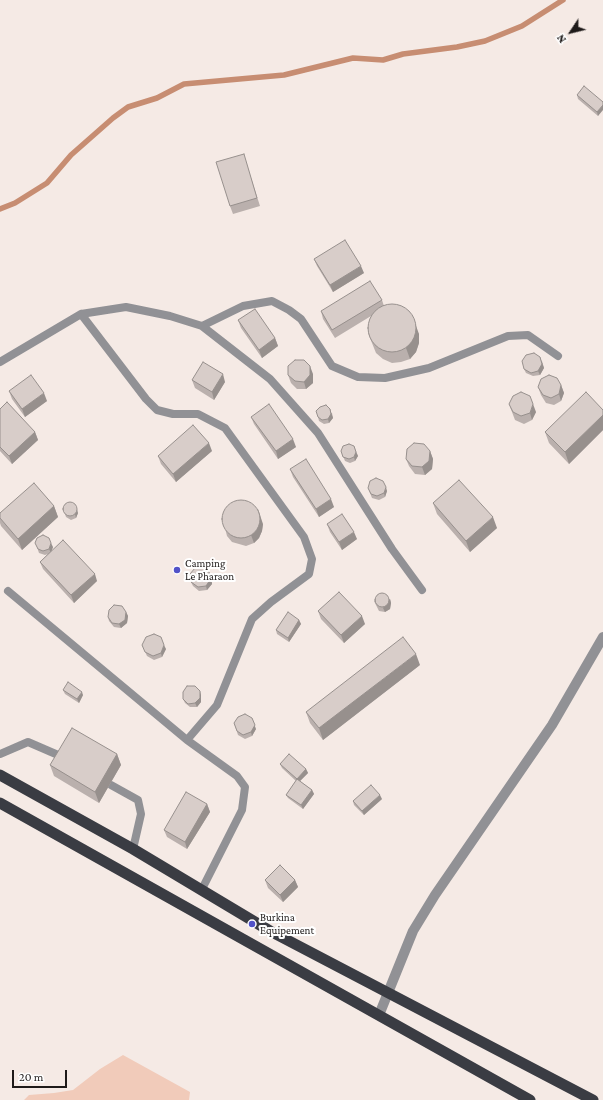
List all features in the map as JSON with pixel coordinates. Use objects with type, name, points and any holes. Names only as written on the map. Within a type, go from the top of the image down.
[{"type":"highway","points":[[0,775],[133,849],[270,931],[593,1100]]},
{"type":"highway","points":[[0,803],[530,1100]]},
{"type":"street","points":[[379,1015],[417,925],[435,895],[552,726],[603,637]]},
{"type":"lane","points":[[202,326],[243,306],[272,301],[289,310],[301,319],[332,366],[358,377],[386,378],[430,368],[508,336],[528,335],[558,356]]},
{"type":"lane","points":[[0,362],[81,314],[126,307],[170,316],[202,326],[270,379],[318,433],[392,549],[422,590]]},
{"type":"lane","points":[[81,314],[157,410],[173,414],[198,414],[225,428],[304,537],[312,559],[310,574],[271,602],[252,619],[217,705],[187,740]]},
{"type":"lane","points":[[8,591],[187,740],[237,776],[245,788],[242,810],[201,891]]},
{"type":"lane","points":[[0,754],[28,742],[65,758]]},
{"type":"lane","points":[[111,785],[138,800],[141,814],[133,849]]},
{"type":"shaded area","points":[[123,1055],[190,1092],[189,1100],[24,1100],[29,1095],[73,1090],[100,1069]]},
{"type":"building","points":[[584,86],[603,102],[603,105],[597,112],[577,95]]},
{"type":"building","points":[[244,154],[257,198],[230,206],[216,162]]},
{"type":"building","points":[[345,240],[361,266],[330,285],[314,259]]},
{"type":"building","points":[[370,281],[382,300],[332,330],[321,311]]},
{"type":"building","points":[[392,304],[401,306],[409,311],[414,319],[416,328],[414,337],[409,345],[401,350],[392,352],[383,350],[375,345],[370,337],[368,328],[370,319],[375,311],[383,306]]},
{"type":"building","points":[[255,309],[275,338],[259,350],[238,320]]},
{"type":"building","points":[[534,353],[540,357],[542,364],[538,371],[531,373],[524,369],[522,361],[526,355]]},
{"type":"building","points":[[295,360],[304,360],[310,366],[310,375],[304,382],[295,381],[288,375],[288,366]]},
{"type":"building","points":[[203,362],[223,374],[212,392],[192,380]]},
{"type":"building","points":[[31,375],[44,393],[22,409],[9,391]]},
{"type":"building","points":[[549,375],[557,378],[561,385],[559,394],[551,398],[543,395],[538,387],[541,379]]},
{"type":"building","points":[[521,392],[530,396],[533,404],[530,413],[521,416],[513,412],[509,404],[513,396]]},
{"type":"building","points":[[586,392],[603,410],[603,415],[565,452],[545,432]]},
{"type":"building","points":[[7,402],[35,432],[9,456],[0,447],[0,409]]},
{"type":"building","points":[[269,404],[293,439],[276,451],[251,417]]},
{"type":"building","points":[[326,405],[330,409],[331,414],[328,419],[322,420],[318,417],[316,411],[320,407]]},
{"type":"building","points":[[193,425],[209,443],[173,474],[158,456]]},
{"type":"building","points":[[414,443],[424,444],[430,451],[429,461],[422,467],[412,466],[406,459],[407,449]]},
{"type":"building","points":[[349,444],[354,446],[356,452],[354,457],[349,459],[343,457],[341,451],[343,446]]},
{"type":"building","points":[[306,459],[331,499],[316,509],[290,469]]},
{"type":"building","points":[[376,478],[383,481],[386,487],[384,493],[377,496],[371,494],[368,488],[370,481]]},
{"type":"building","points":[[459,480],[493,517],[466,541],[433,503]]},
{"type":"building","points":[[34,483],[54,506],[18,539],[0,518],[0,513]]},
{"type":"building","points":[[241,500],[251,503],[257,509],[260,519],[257,529],[251,535],[241,538],[231,535],[225,529],[222,519],[225,509],[231,503]]},
{"type":"building","points":[[70,502],[75,504],[77,509],[75,514],[70,516],[65,514],[63,509],[65,504]]},
{"type":"building","points":[[342,514],[354,532],[339,542],[327,524]]},
{"type":"building","points":[[43,535],[49,538],[51,543],[49,549],[43,551],[38,549],[35,543],[37,538]]},
{"type":"building","points":[[63,540],[95,574],[71,595],[40,562]]},
{"type":"building","points":[[203,567],[209,572],[210,580],[206,586],[198,587],[191,582],[190,574],[195,568]]},
{"type":"building","points":[[339,592],[362,616],[341,635],[318,611]]},
{"type":"building","points":[[379,593],[385,593],[389,597],[389,603],[385,607],[379,607],[375,603],[375,597]]},
{"type":"building","points":[[114,605],[122,606],[126,612],[125,620],[119,624],[112,623],[108,617],[109,610]]},
{"type":"building","points":[[288,612],[299,620],[288,638],[276,630]]},
{"type":"building","points":[[154,634],[161,637],[164,645],[161,653],[153,656],[145,652],[142,645],[146,637]]},
{"type":"building","points":[[403,637],[416,654],[319,728],[306,712]]},
{"type":"building","points":[[68,682],[82,692],[77,699],[63,690]]},
{"type":"building","points":[[187,686],[195,686],[200,691],[200,698],[195,703],[188,704],[183,699],[183,692]]},
{"type":"building","points":[[245,714],[252,718],[255,725],[251,732],[243,735],[237,731],[234,723],[238,717]]},
{"type":"building","points":[[72,728],[117,754],[95,792],[50,765]]},
{"type":"building","points":[[289,754],[306,769],[297,779],[280,764]]},
{"type":"building","points":[[297,779],[312,790],[301,805],[286,795]]},
{"type":"building","points":[[371,785],[380,795],[362,811],[353,801]]},
{"type":"building","points":[[186,792],[207,804],[185,842],[164,830]]},
{"type":"building","points":[[280,865],[295,880],[280,895],[265,880]]},
{"type":"waterway","points":[[0,209],[15,203],[47,183],[71,155],[113,118],[128,107],[157,98],[184,84],[284,75],[353,58],[383,60],[403,54],[457,47],[485,41],[522,26],[563,0]]},
{"type":"place","name":"Camping Le Pharaon","points":[[177,570]]},
{"type":"place","name":"Burkina Equipement","points":[[252,924]]}]
